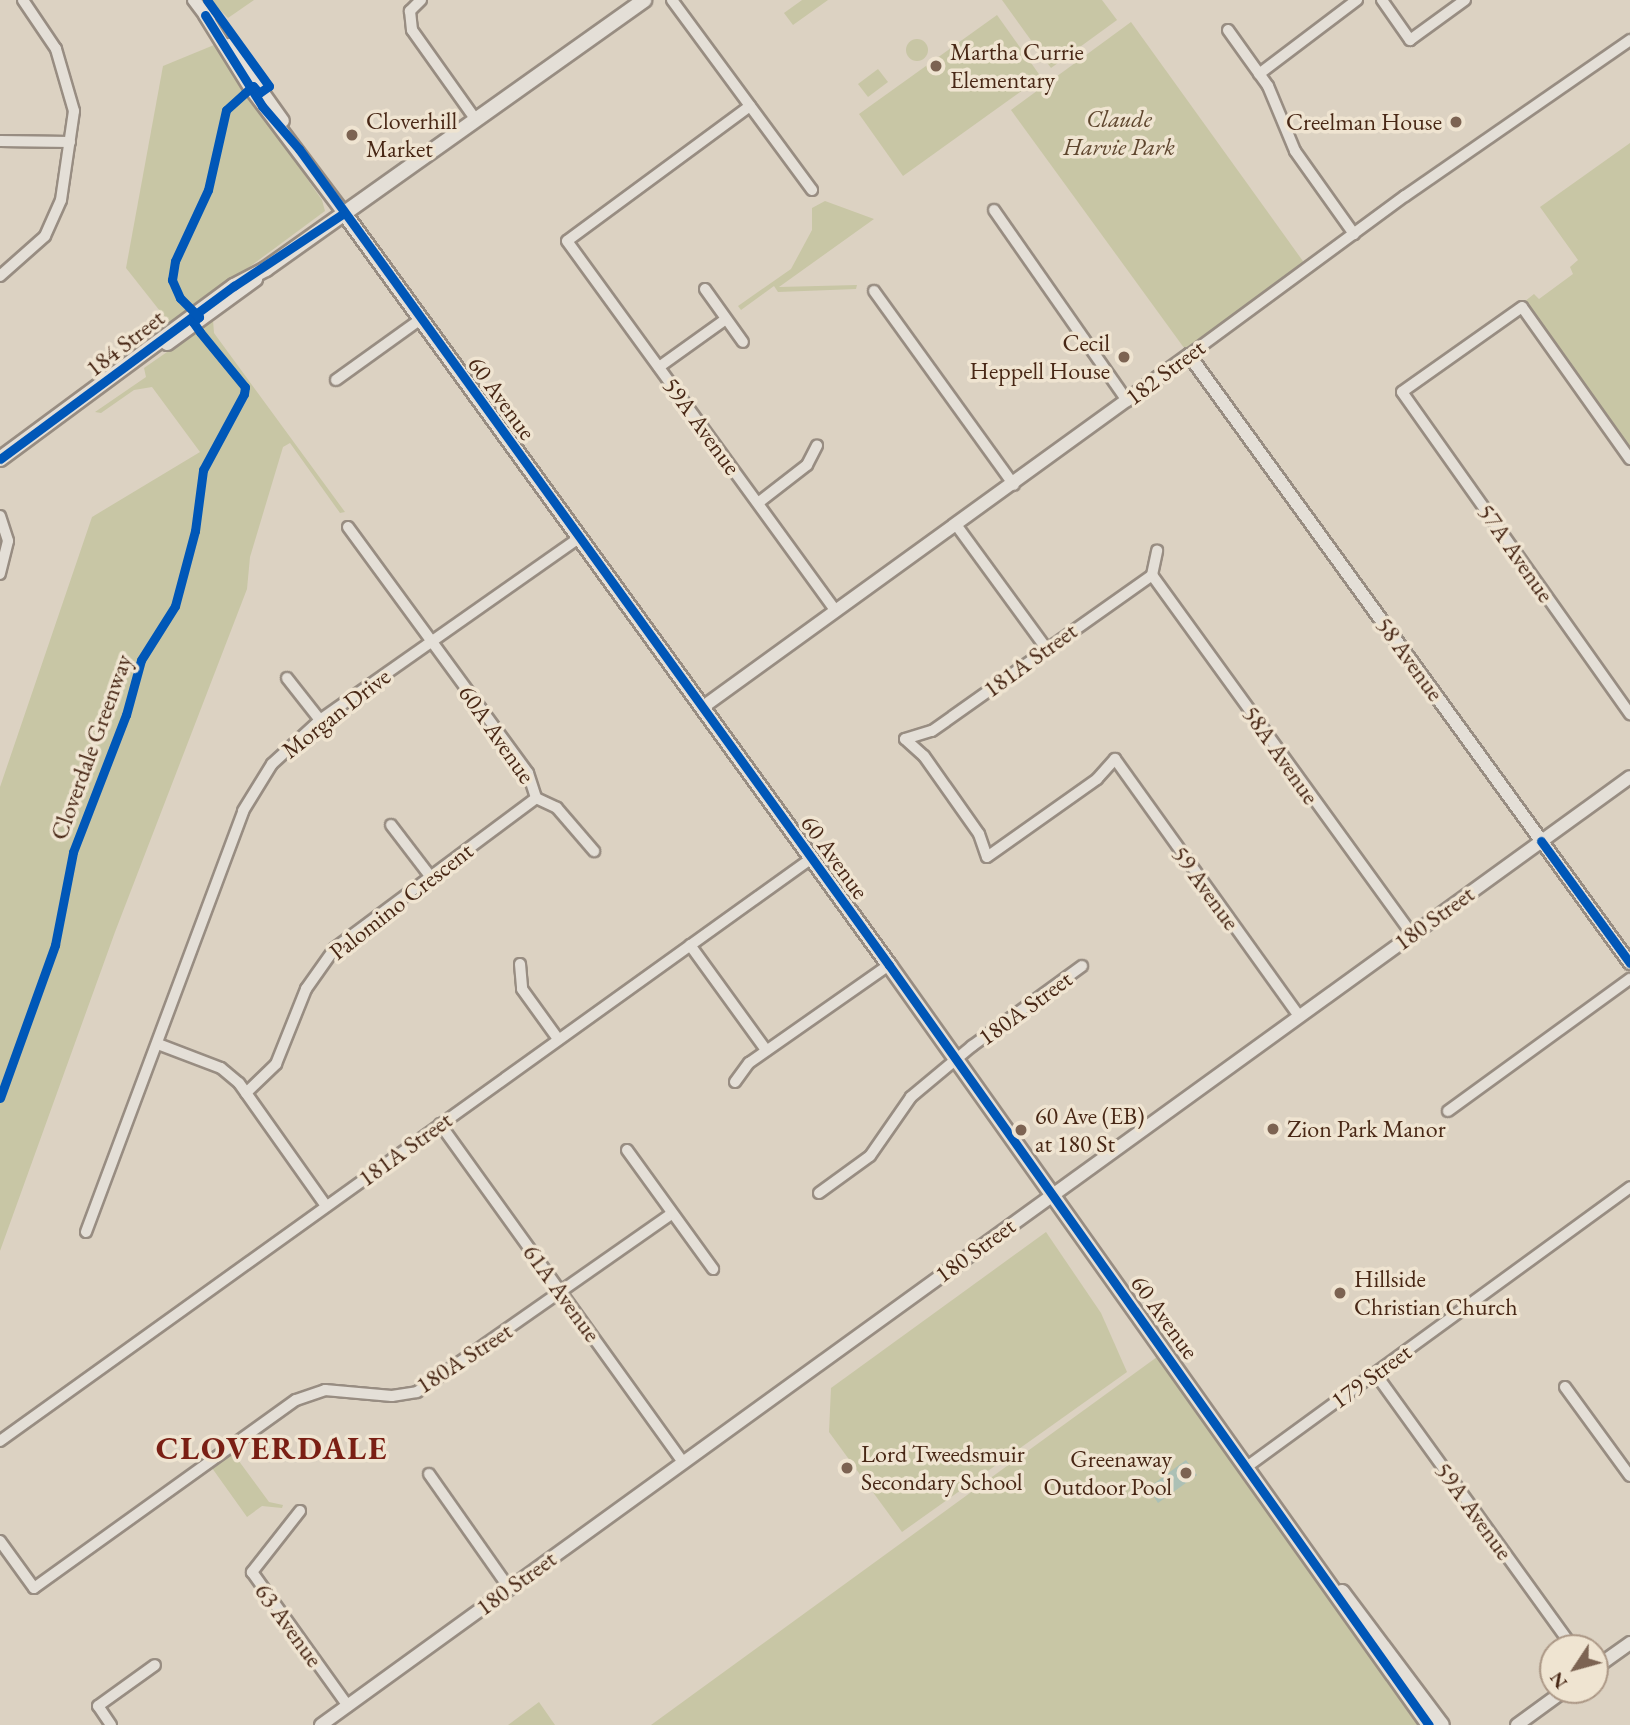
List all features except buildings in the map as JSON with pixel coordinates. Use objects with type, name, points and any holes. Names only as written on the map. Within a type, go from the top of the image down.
[{"type":"main road","name":"184 Street","points":[[0,459],[153,350],[234,286],[266,269],[643,0]]},
{"type":"main road","name":"60 Avenue","points":[[344,214],[889,965],[1326,1574],[1349,1615],[1429,1725]]},
{"type":"main road","name":"60 Avenue","points":[[1326,1574],[1358,1609],[1442,1725]]},
{"type":"street","points":[[0,276],[45,236],[61,200],[74,111],[65,68],[23,0]]},
{"type":"street","name":"60 Avenue","points":[[194,0],[270,100],[299,149],[344,214]]},
{"type":"street","points":[[421,0],[409,16],[412,30],[476,120]]},
{"type":"street","points":[[672,0],[812,190]]},
{"type":"street","points":[[1259,74],[1357,0]]},
{"type":"street","points":[[1382,0],[1410,40],[1465,0]]},
{"type":"street","points":[[1228,30],[1259,74],[1295,152],[1354,234]]},
{"type":"street","name":"182 Street","points":[[703,707],[1014,485],[1354,234],[1630,40]]},
{"type":"street","name":"59A Avenue","points":[[750,106],[567,241],[836,611]]},
{"type":"street","points":[[0,141],[70,142]]},
{"type":"street","points":[[995,210],[1127,401]]},
{"type":"street","points":[[705,289],[743,342]]},
{"type":"street","points":[[874,291],[1014,485]]},
{"type":"street","name":"57A Avenue","points":[[1630,459],[1522,307],[1402,392],[1630,714]]},
{"type":"street","points":[[659,368],[726,319]]},
{"type":"street","points":[[337,380],[421,320]]},
{"type":"street","name":"58 Avenue","points":[[1189,355],[1630,963]]},
{"type":"street","points":[[758,503],[807,465],[817,445]]},
{"type":"street","points":[[0,516],[8,541],[0,574]]},
{"type":"street","points":[[957,526],[1046,648]]},
{"type":"street","name":"60A Avenue","points":[[348,527],[528,773],[536,798],[557,808],[594,851]]},
{"type":"street","name":"Morgan Drive","points":[[86,1232],[243,811],[271,764],[320,720],[430,640],[580,537]]},
{"type":"street","points":[[1152,575],[1157,551]]},
{"type":"street","name":"181A Street","points":[[1115,759],[1097,779],[987,858],[979,834],[924,756],[905,739],[932,731],[1152,575]]},
{"type":"street","name":"58A Avenue","points":[[1152,575],[1412,934]]},
{"type":"street","points":[[287,678],[320,720]]},
{"type":"street","name":"59 Avenue","points":[[1115,759],[1299,1016]]},
{"type":"street","name":"180 Street","points":[[321,1725],[1630,777]]},
{"type":"street","name":"Palomino Crescent","points":[[246,1093],[276,1064],[300,1002],[323,962],[351,935],[536,798]]},
{"type":"street","points":[[391,825],[430,876]]},
{"type":"street","name":"181A Street","points":[[0,1441],[811,858]]},
{"type":"street","points":[[690,945],[766,1050]]},
{"type":"street","points":[[520,964],[522,989],[558,1039]]},
{"type":"street","points":[[735,1082],[743,1068],[766,1050],[889,965]]},
{"type":"street","name":"180A Street","points":[[819,1193],[870,1156],[911,1097],[1083,967]]},
{"type":"street","points":[[1448,1111],[1630,979]]},
{"type":"street","points":[[158,1044],[221,1068],[246,1093],[326,1206]]},
{"type":"street","name":"61A Avenue","points":[[440,1124],[683,1462]]},
{"type":"street","points":[[627,1150],[713,1269]]},
{"type":"street","name":"179 Street","points":[[1248,1466],[1630,1187]]},
{"type":"street","name":"180A Street","points":[[0,1541],[34,1588],[296,1400],[325,1390],[392,1396],[417,1392],[671,1214]]},
{"type":"street","name":"59A Avenue","points":[[1375,1373],[1563,1634]]},
{"type":"street","points":[[1565,1387],[1630,1476]]},
{"type":"street","points":[[429,1475],[509,1588]]},
{"type":"street","name":"63 Avenue","points":[[300,1511],[251,1572],[348,1706]]},
{"type":"street","points":[[1609,1658],[1630,1643]]},
{"type":"street","points":[[111,1725],[98,1706],[155,1665]]},
{"type":"street","points":[[1517,1725],[1546,1704]]},
{"type":"green space","points":[[210,0],[254,0],[228,18]]},
{"type":"green space","points":[[802,0],[828,0],[793,25],[784,13]]},
{"type":"green space","points":[[1002,0],[1102,0],[1117,20],[1051,68]]},
{"type":"green space","points":[[997,15],[1041,77],[903,176],[859,114]]},
{"type":"green space","name":"Claude Harvie Park","points":[[1131,22],[1305,264],[1187,352],[1011,110]]},
{"type":"green space","points":[[917,39],[927,46],[928,50],[921,60],[917,61],[907,54],[906,50],[913,40]]},
{"type":"green space","points":[[214,45],[322,200],[325,211],[171,325],[126,268],[163,66]]},
{"type":"green space","points":[[878,69],[888,82],[868,97],[858,84]]},
{"type":"green space","points":[[1630,143],[1630,453],[1524,302],[1534,294],[1539,299],[1573,274],[1570,267],[1578,260],[1540,207]]},
{"type":"green space","points":[[825,201],[874,219],[779,287],[857,285],[856,289],[778,292],[774,286],[741,310],[738,306],[791,269],[812,230],[812,208]]},
{"type":"green space","points":[[213,320],[214,333],[345,512],[340,513],[290,443],[283,447],[250,557],[247,589],[115,932],[0,1251],[0,787],[92,517],[200,452],[152,387],[134,390],[101,413],[95,412],[146,377],[144,368]]},
{"type":"green space","points":[[1046,1232],[1101,1313],[1127,1372],[902,1532],[829,1432],[831,1388]]},
{"type":"green space","points":[[1157,1357],[1421,1725],[651,1725]]},
{"type":"green space","points":[[233,1453],[269,1502],[283,1505],[282,1508],[262,1506],[247,1517],[212,1468]]},
{"type":"green space","points":[[539,1702],[555,1725],[508,1725]]},
{"type":"shaded area","points":[[1186,1460],[1197,1475],[1158,1503],[1148,1488]]},
{"type":"cycle path","name":"Cloverdale Greenway","points":[[0,1098],[55,945],[73,852],[126,715],[141,660],[175,606],[195,531],[203,470],[244,394],[245,387],[193,322],[199,317],[180,298],[172,280],[175,261],[208,190],[226,110],[253,86],[259,93],[269,86],[207,0]]},
{"type":"cycle path","points":[[205,15],[262,106],[299,149],[889,965],[1429,1725]]},
{"type":"cycle path","points":[[0,459],[234,286],[344,213]]},
{"type":"cycle path","points":[[1541,841],[1630,963]]},
{"type":"place","name":"Martha Currie Elementary","points":[[936,66]]},
{"type":"place","name":"Creelman House","points":[[1456,122]]},
{"type":"place","name":"Cloverhill Market","points":[[352,135]]},
{"type":"place","name":"Cecil Heppell House","points":[[1124,357]]},
{"type":"place","name":"Zion Park Manor","points":[[1273,1129]]},
{"type":"place","name":"60 Ave (EB) at 180 St","points":[[1021,1130]]},
{"type":"place","name":"Hillside Christian Church","points":[[1340,1293]]},
{"type":"place","name":"Lord Tweedsmuir Secondary School","points":[[847,1468]]},
{"type":"place","name":"Greenaway Outdoor Pool","points":[[1186,1473]]},
{"type":"district","name":"CLOVERDALE","points":[[272,1448]]}]
